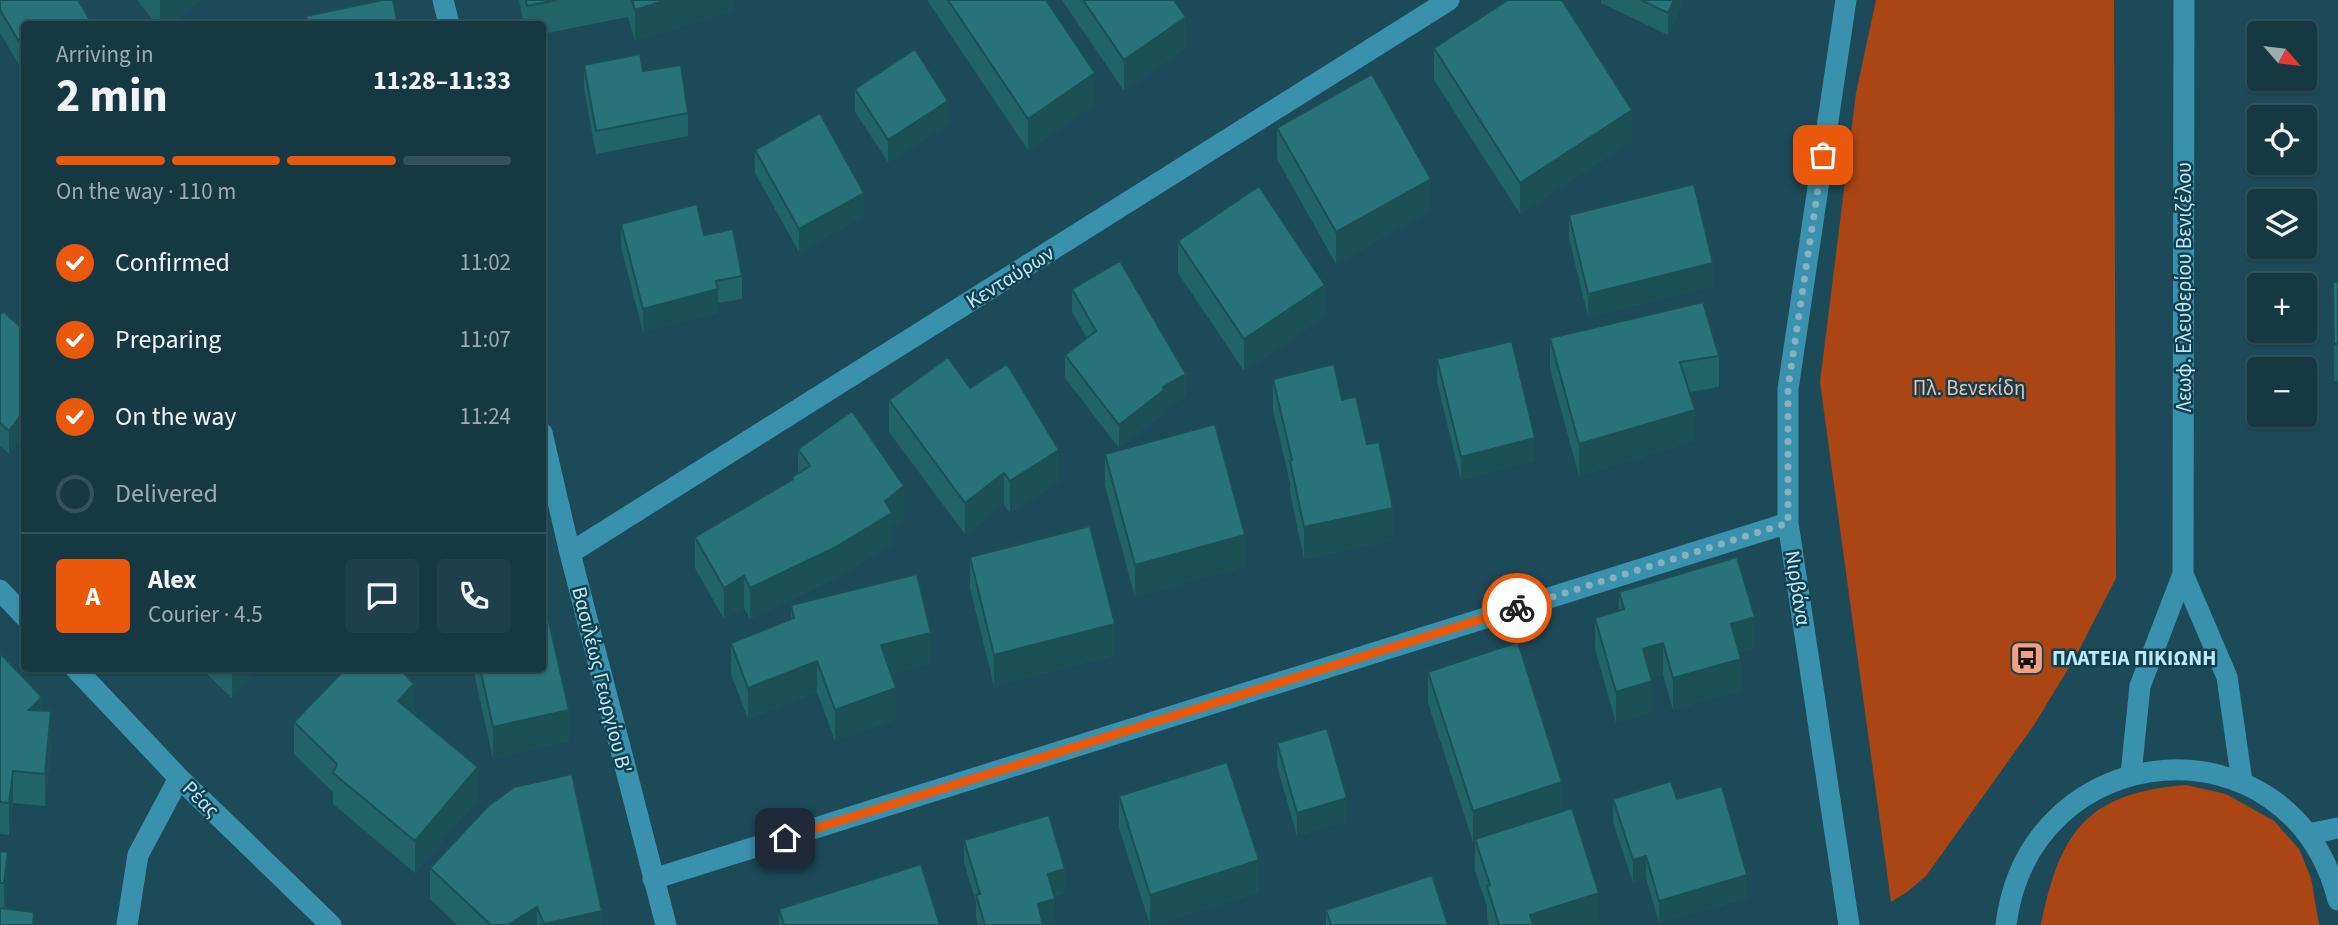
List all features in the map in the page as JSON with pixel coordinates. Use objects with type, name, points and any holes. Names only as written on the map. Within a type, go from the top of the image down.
[{"type":"street","points":[[443,0],[448,21]]},
{"type":"street","name":"Κενταύρων","points":[[570,553],[1449,0]]},
{"type":"street","name":"Νιρβάνα","points":[[1846,0],[1788,388],[1788,523],[1849,925]]},
{"type":"street","name":"Λεωφ. Ελευθερίου Βενιζέλου","points":[[2183,574],[2184,0]]},
{"type":"street","name":"Βασιλέως Γεωργίου Β'","points":[[546,450],[666,925]]},
{"type":"street","points":[[653,879],[1788,523]]},
{"type":"street","points":[[2131,774],[2140,686],[2183,574]]},
{"type":"street","points":[[2183,574],[2227,677],[2242,782]]},
{"type":"street","points":[[0,590],[21,613]]},
{"type":"street","name":"Ρέας","points":[[79,672],[179,778],[331,925]]},
{"type":"street","points":[[2006,925],[2009,899],[2022,865],[2041,834],[2067,808],[2097,787],[2131,774],[2187,769],[2242,782],[2278,804],[2308,834],[2331,873],[2338,900]]},
{"type":"street","points":[[127,925],[138,855],[179,778]]},
{"type":"street","points":[[2308,834],[2338,828]]},
{"type":"green space","name":"Πλ. Βενεκίδη","points":[[1876,0],[2114,0],[2116,578],[2077,654],[2034,725],[1926,876],[1891,902],[1820,382],[1856,93]]},
{"type":"green space","points":[[2186,785],[2226,794],[2274,821],[2299,849],[2311,878],[2319,925],[2041,925],[2058,865],[2069,842],[2084,823],[2102,808],[2124,797],[2152,789]]},
{"type":"building","points":[[0,0],[78,0],[90,20],[21,21],[21,45],[0,10]]},
{"type":"building","points":[[393,0],[397,21],[307,21],[306,16]]},
{"type":"building","points":[[526,0],[557,0],[527,6]]},
{"type":"building","points":[[632,0],[666,0],[635,10]]},
{"type":"building","points":[[948,0],[1046,0],[1095,73],[1028,119]]},
{"type":"building","points":[[1083,0],[1174,0],[1186,17],[1124,60]]},
{"type":"building","points":[[1508,0],[1562,0],[1632,110],[1520,183],[1434,48]]},
{"type":"building","points":[[1641,0],[1674,0],[1668,13]]},
{"type":"building","points":[[915,49],[948,101],[888,140],[855,89]]},
{"type":"building","points":[[640,54],[643,71],[681,65],[688,113],[596,131],[584,65]]},
{"type":"building","points":[[1372,74],[1431,179],[1336,232],[1277,128]]},
{"type":"building","points":[[820,113],[864,193],[799,229],[755,150]]},
{"type":"building","points":[[1694,184],[1713,263],[1588,294],[1569,215]]},
{"type":"building","points":[[1259,186],[1325,285],[1244,339],[1178,241]]},
{"type":"building","points":[[697,204],[704,235],[733,229],[742,276],[716,281],[718,289],[643,309],[621,224]]},
{"type":"building","points":[[1120,261],[1186,374],[1163,387],[1164,390],[1119,425],[1065,355],[1096,331],[1072,289]]},
{"type":"building","points":[[2333,282],[2338,282],[2338,344],[2334,344]]},
{"type":"building","points":[[1703,302],[1719,356],[1680,362],[1695,410],[1579,444],[1550,338]]},
{"type":"building","points":[[3,311],[21,327],[21,415],[9,431],[0,423],[0,315]]},
{"type":"building","points":[[1512,341],[1535,438],[1461,457],[1437,359]]},
{"type":"building","points":[[948,357],[970,388],[1007,364],[1059,450],[1010,481],[1004,473],[965,503],[889,400]]},
{"type":"building","points":[[1334,364],[1342,400],[1356,396],[1367,444],[1379,442],[1393,508],[1304,527],[1273,379]]},
{"type":"building","points":[[852,411],[904,486],[885,501],[892,513],[834,548],[750,588],[744,576],[724,588],[695,537],[793,479],[792,477],[810,466],[798,449]]},
{"type":"building","points":[[1215,424],[1245,535],[1135,565],[1105,454]]},
{"type":"building","points":[[1090,526],[1115,624],[994,655],[970,557]]},
{"type":"building","points":[[1737,557],[1755,617],[1731,624],[1741,659],[1673,678],[1663,643],[1643,649],[1652,681],[1616,692],[1595,618],[1624,609],[1619,592]]},
{"type":"building","points":[[917,574],[931,633],[881,645],[896,688],[835,710],[817,661],[748,688],[731,643],[794,618],[791,605]]},
{"type":"building","points":[[546,609],[569,710],[493,727],[481,672],[546,672]]},
{"type":"building","points":[[1518,642],[1562,782],[1473,811],[1428,672]]},
{"type":"building","points":[[0,653],[42,697],[29,710],[51,711],[45,774],[13,771],[9,803],[0,802]]},
{"type":"building","points":[[342,672],[403,672],[414,684],[398,701],[478,767],[415,841],[333,773],[337,764],[294,722]]},
{"type":"building","points":[[1327,728],[1347,798],[1297,813],[1277,743]]},
{"type":"building","points":[[1227,762],[1259,860],[1150,895],[1119,796]]},
{"type":"building","points":[[572,774],[602,911],[544,924],[537,907],[508,925],[491,925],[430,868],[488,806],[514,787]]},
{"type":"building","points":[[1671,781],[1677,799],[1722,786],[1747,875],[1659,901],[1646,856],[1633,860],[1613,799]]},
{"type":"building","points":[[1572,808],[1599,893],[1530,915],[1533,925],[1499,925],[1475,839]]},
{"type":"building","points":[[1049,815],[1065,869],[1048,874],[1055,899],[1038,904],[1043,925],[985,925],[976,895],[980,894],[964,840]]},
{"type":"building","points":[[0,851],[8,852],[4,883],[0,883]]},
{"type":"building","points":[[921,864],[940,925],[784,925],[779,909]]},
{"type":"building","points":[[1432,875],[1448,925],[1331,925],[1326,910]]},
{"type":"building","points":[[0,908],[34,912],[33,925],[0,925]]},
{"type":"way so far","points":[[1517,608],[1788,523],[1788,388],[1823,155]]},
{"type":"place","name":"ΠΛΑΤΕΙΑ ΠΙΚΙΩΝΗ","points":[[2027,658]]},
{"type":"route","points":[[785,838],[1517,608]]}]
